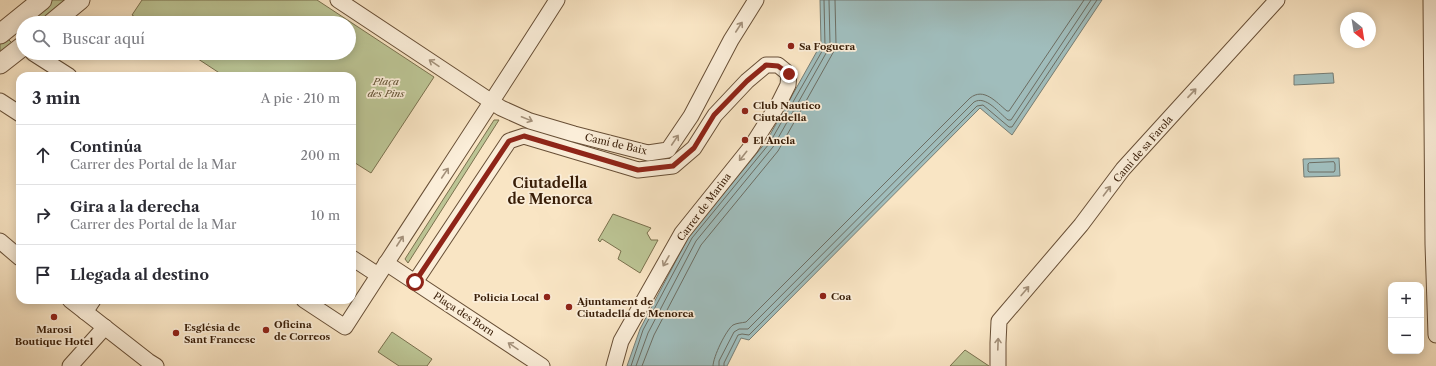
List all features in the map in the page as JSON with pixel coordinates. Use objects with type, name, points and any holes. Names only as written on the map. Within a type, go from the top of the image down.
[{"type":"street","points":[[22,16],[42,0]]},
{"type":"street","points":[[61,16],[80,0]]},
{"type":"street","points":[[338,0],[492,102]]},
{"type":"street","points":[[325,306],[345,327],[557,0]]},
{"type":"street","name":"Camí de Baix","points":[[492,102],[501,108],[530,121],[574,134],[648,153],[668,150],[691,116],[731,40],[756,0]]},
{"type":"street","name":"Camí de sa Farola","points":[[998,366],[999,321],[1081,225],[1123,169],[1277,0]]},
{"type":"street","points":[[1431,0],[1433,244],[1436,335]]},
{"type":"street","points":[[16,21],[3,31],[16,41]]},
{"type":"street","points":[[0,64],[16,54]]},
{"type":"street","points":[[44,60],[63,72]]},
{"type":"street","name":"Carrer de Marina","points":[[415,282],[509,141],[524,136],[638,170],[673,166],[694,148],[714,115],[752,77],[766,65],[778,66],[789,74],[788,85],[779,103],[751,147],[682,233],[620,341],[614,366]]},
{"type":"street","points":[[0,101],[16,111]]},
{"type":"street","points":[[0,241],[16,255]]},
{"type":"street","name":"Plaça des Born","points":[[356,261],[415,282],[542,366]]},
{"type":"street","points":[[89,306],[105,327],[156,366]]},
{"type":"street","points":[[70,366],[105,327]]},
{"type":"green space","points":[[51,0],[66,0],[47,16],[32,16]]},
{"type":"green space","name":"Plaça des Pins","points":[[142,0],[317,0],[341,16],[134,16],[132,15]]},
{"type":"green space","name":"Plaça des Pins","points":[[356,26],[434,77],[371,173],[356,164],[356,72],[218,72],[200,60],[356,60]]},
{"type":"green space","points":[[7,38],[12,43],[0,55],[0,42]]},
{"type":"green space","points":[[494,120],[499,120],[408,263],[405,259]]},
{"type":"green space","points":[[613,214],[651,228],[647,233],[651,240],[658,240],[640,273],[618,259],[621,251],[602,239],[600,242],[598,240]]},
{"type":"green space","points":[[392,332],[432,359],[427,366],[399,366],[378,352]]},
{"type":"green space","points":[[965,350],[989,366],[950,366]]},
{"type":"water","points":[[820,0],[1102,0],[1012,135],[980,108],[749,340],[741,338],[727,366],[627,366],[640,329],[689,236],[766,142],[821,44]]},
{"type":"water","points":[[1333,73],[1334,83],[1294,85],[1294,75]]},
{"type":"water","points":[[1339,158],[1340,176],[1304,177],[1303,159]]},
{"type":"place","name":"Sa Foguera","points":[[791,46]]},
{"type":"place","name":"Club Nautico Ciutadella","points":[[745,111]]},
{"type":"place","name":"El Ancla","points":[[745,140]]},
{"type":"place","name":"Coa","points":[[823,296]]},
{"type":"place","name":"Policia Local","points":[[547,297]]},
{"type":"place","name":"Ajuntament de Ciutadella de Menorca","points":[[569,307]]},
{"type":"place","name":"Marosi Boutique Hotel","points":[[54,317]]},
{"type":"place","name":"Oficina de Correos","points":[[266,330]]},
{"type":"place","name":"Església de Sant Francesc","points":[[176,333]]},
{"type":"district","name":"Ciutadella de Menorca","points":[[550,192]]},
{"type":"route","points":[[415,282],[509,141],[524,136],[638,170],[673,166],[694,148],[714,115],[747,81],[766,65],[778,66],[789,74]]}]
